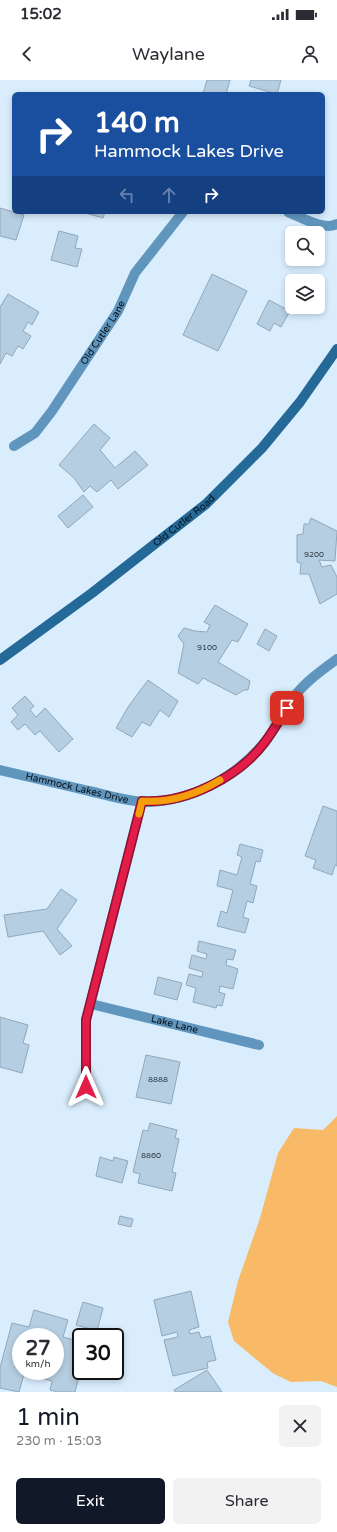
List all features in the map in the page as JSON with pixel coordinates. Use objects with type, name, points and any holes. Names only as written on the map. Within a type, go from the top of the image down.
[{"type":"main road","name":"Old Cutler Road","points":[[0,660],[92,593],[206,504],[262,448],[300,402],[337,349]]},
{"type":"street","name":"Old Cutler Lane","points":[[14,446],[35,433],[52,411],[118,311],[135,273],[181,214]]},
{"type":"street","points":[[293,214],[327,226],[337,224]]},
{"type":"street","name":"Hammock Lakes Drive","points":[[0,770],[114,797],[142,801],[159,801],[184,796],[209,787],[242,764],[265,743],[300,690],[337,659]]},
{"type":"street","points":[[86,1087],[86,1020],[142,801]]},
{"type":"street","name":"Lake Lane","points":[[91,1004],[259,1045]]},
{"type":"shaded area","points":[[337,1116],[337,1387],[321,1381],[291,1382],[274,1374],[234,1341],[228,1322],[238,1281],[260,1218],[278,1153],[294,1128],[323,1130]]},
{"type":"building","points":[[207,80],[230,80],[227,92],[204,92]]},
{"type":"building","points":[[251,80],[281,80],[278,92],[270,92],[249,86]]},
{"type":"building","points":[[0,208],[12,212],[12,214],[24,215],[16,240],[0,236]]},
{"type":"building","points":[[89,214],[104,214],[103,218]]},
{"type":"building","points":[[59,231],[78,236],[75,248],[82,249],[77,267],[51,260]]},
{"type":"building","points":[[212,274],[247,291],[218,351],[183,335]]},
{"type":"building","points":[[8,294],[39,312],[32,325],[28,322],[23,331],[31,336],[23,349],[18,346],[12,356],[6,353],[0,364],[0,307]]},
{"type":"building","points":[[269,300],[285,308],[285,314],[288,314],[281,327],[274,323],[270,331],[257,324]]},
{"type":"building","points":[[94,424],[110,438],[100,450],[115,468],[135,451],[148,465],[118,489],[111,480],[97,492],[90,486],[84,492],[74,478],[59,465]]},
{"type":"building","points":[[83,495],[93,507],[68,528],[58,516]]},
{"type":"building","points":[[311,518],[337,531],[335,561],[319,560],[322,567],[331,565],[337,577],[337,594],[320,604],[309,574],[300,574],[301,563],[297,562],[297,535],[303,534],[304,524],[309,524]]},
{"type":"building","points":[[215,605],[248,624],[238,642],[232,640],[218,662],[250,681],[248,690],[244,690],[236,695],[203,678],[198,684],[178,673],[184,644],[178,636],[184,628],[207,632],[210,625],[204,622]]},
{"type":"building","points":[[265,629],[277,636],[269,651],[257,644]]},
{"type":"building","points":[[148,680],[178,701],[169,717],[160,710],[150,726],[142,722],[132,737],[116,728],[128,707]]},
{"type":"building","points":[[25,696],[34,706],[30,710],[36,717],[45,708],[73,739],[59,752],[40,731],[35,735],[25,724],[18,730],[11,722],[18,715],[12,708]]},
{"type":"building","points":[[323,806],[337,811],[337,866],[335,865],[332,875],[313,868],[316,860],[305,856]]},
{"type":"building","points":[[240,844],[263,850],[260,862],[256,861],[250,884],[257,886],[253,903],[247,901],[243,917],[249,919],[245,933],[217,926],[221,911],[227,913],[233,890],[217,886],[220,870],[237,875],[242,857],[237,855]]},
{"type":"building","points":[[61,889],[77,900],[57,929],[72,946],[60,955],[43,931],[8,937],[4,915],[47,909]]},
{"type":"building","points":[[199,941],[236,950],[233,960],[227,959],[226,965],[238,969],[233,989],[220,986],[219,992],[225,994],[222,1006],[217,1005],[216,1008],[193,1002],[196,988],[186,985],[189,974],[202,977],[203,972],[189,968],[192,955],[206,959],[207,954],[197,951]]},
{"type":"building","points":[[158,977],[182,983],[177,1000],[154,994]]},
{"type":"building","points":[[0,1017],[28,1025],[23,1043],[29,1045],[22,1073],[0,1067]]},
{"type":"building","points":[[146,1055],[180,1062],[171,1104],[136,1097]]},
{"type":"building","points":[[150,1123],[177,1130],[175,1138],[179,1139],[172,1172],[176,1173],[172,1191],[138,1183],[140,1174],[133,1172],[143,1130],[148,1131]]},
{"type":"building","points":[[100,1157],[113,1161],[114,1157],[128,1161],[122,1183],[96,1176]]},
{"type":"building","points":[[120,1216],[133,1219],[131,1227],[118,1224]]},
{"type":"building","points":[[191,1291],[199,1327],[189,1330],[190,1334],[199,1332],[201,1338],[210,1336],[216,1360],[207,1362],[208,1368],[173,1376],[164,1340],[178,1337],[177,1332],[162,1336],[154,1300]]},
{"type":"building","points":[[83,1302],[103,1308],[98,1328],[86,1328],[76,1325]]},
{"type":"building","points":[[34,1310],[68,1320],[64,1334],[64,1328],[12,1328],[12,1380],[22,1380],[19,1392],[0,1388],[0,1368],[12,1323],[29,1327]]},
{"type":"building","points":[[64,1337],[72,1340],[72,1380],[78,1380],[75,1392],[58,1392],[50,1390],[52,1381],[48,1380],[64,1380]]},
{"type":"building","points":[[207,1370],[222,1392],[175,1392],[174,1390]]},
{"type":"slow traffic","points":[[139,814],[142,801],[159,801],[184,796],[209,787],[220,780]]},
{"type":"route","points":[[86,1087],[86,1020],[142,801],[147,802],[172,799],[209,787],[242,764],[265,743],[287,708]]}]
